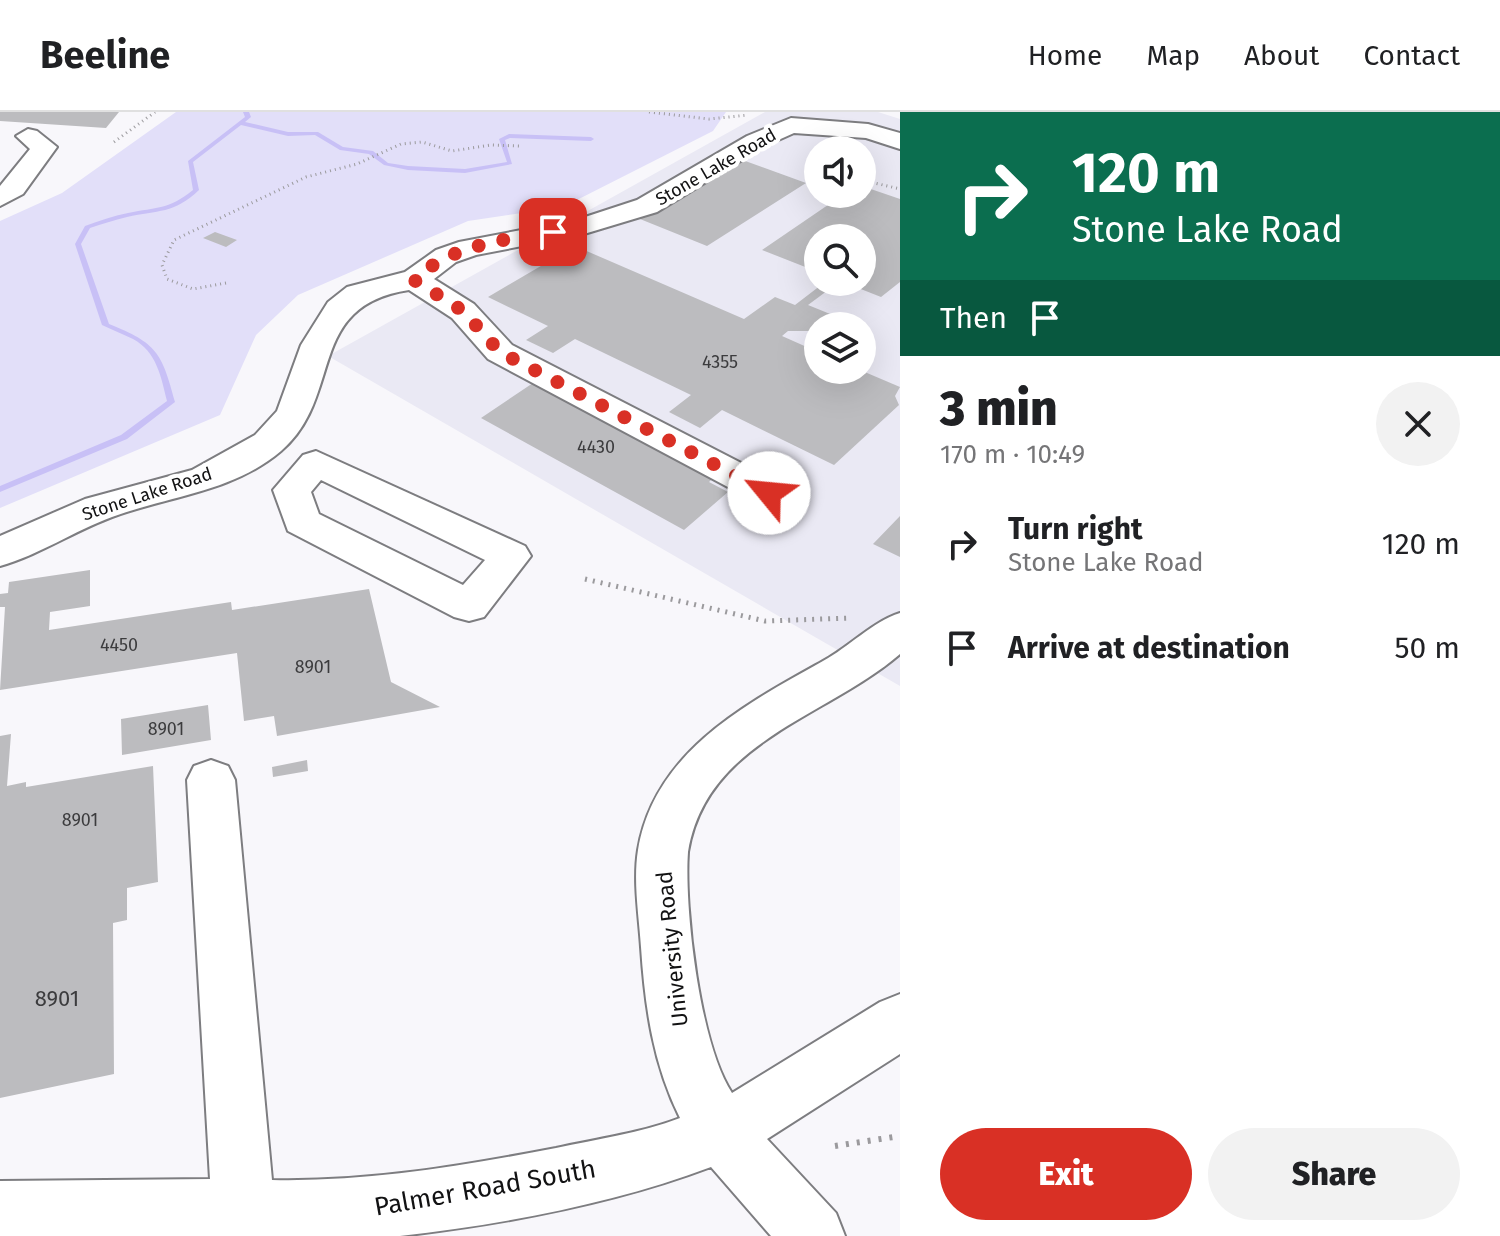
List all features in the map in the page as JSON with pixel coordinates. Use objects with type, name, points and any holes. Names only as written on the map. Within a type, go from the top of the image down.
[{"type":"street","name":"Stone Lake Road","points":[[0,552],[98,508],[205,479],[268,443],[293,414],[317,345],[339,309],[358,293],[375,286],[414,280],[429,266],[469,248],[584,226],[647,206],[756,141],[791,125],[868,131],[900,141]]},
{"type":"street","points":[[0,198],[14,188],[44,147],[16,136],[67,136]]},
{"type":"street","points":[[414,280],[463,311],[500,352],[769,493]]},
{"type":"street","points":[[284,428],[316,463],[511,556],[469,606],[302,522],[292,490],[316,463]]},
{"type":"street","name":"University Road","points":[[813,1236],[724,1132],[698,1090],[683,1052],[671,988],[663,848],[671,823],[692,786],[734,737],[759,718],[866,659],[877,624]]},
{"type":"street","points":[[211,780],[243,1212]]},
{"type":"street","name":"Palmer Road South","points":[[0,1213],[243,1212],[322,1225],[475,1195],[654,1156],[724,1132],[900,1022]]},
{"type":"path","points":[[114,142],[155,112]]},
{"type":"path","points":[[226,283],[193,289],[167,279],[162,265],[174,240],[306,177],[368,159],[401,144],[422,142],[452,151],[491,145],[519,146]]},
{"type":"path","points":[[876,183],[900,189]]},
{"type":"path","points":[[585,579],[765,621],[877,624]]},
{"type":"path","points":[[835,1146],[900,1136]]},
{"type":"shaded area","points":[[176,112],[726,112],[713,131],[563,207],[468,221],[298,295],[256,335],[220,415],[0,508],[0,221],[62,193]]},
{"type":"shaded area","points":[[765,112],[878,112],[900,119],[900,686],[328,356]]},
{"type":"building","points":[[0,112],[119,112],[106,128],[0,121]]},
{"type":"building","points":[[737,158],[804,182],[707,246],[635,217]]},
{"type":"building","points":[[876,191],[900,199],[900,282],[881,297],[876,295],[876,224],[804,224],[804,266],[762,250],[824,208],[876,208]]},
{"type":"building","points":[[215,232],[237,240],[226,247],[203,238]]},
{"type":"building","points":[[575,246],[744,319],[775,297],[795,305],[807,296],[820,296],[808,305],[825,312],[804,312],[804,331],[788,331],[782,336],[804,346],[804,384],[876,384],[876,377],[900,387],[895,396],[899,405],[834,465],[722,410],[700,428],[669,412],[691,395],[575,339],[553,353],[526,340],[548,326],[488,297]]},
{"type":"building","points":[[533,383],[714,477],[709,482],[728,492],[684,530],[481,418]]},
{"type":"building","points":[[900,516],[900,557],[873,544]]},
{"type":"building","points":[[90,570],[90,606],[50,612],[49,630],[231,602],[232,610],[369,589],[391,682],[440,707],[277,736],[274,716],[244,721],[237,653],[0,690],[5,607],[0,607],[0,594],[8,593],[9,582]]},
{"type":"building","points":[[208,705],[211,740],[122,755],[121,719]]},
{"type":"building","points":[[11,734],[7,786],[26,782],[26,787],[153,766],[158,882],[127,888],[127,920],[113,923],[114,1074],[0,1098],[0,736]]},
{"type":"building","points":[[307,760],[308,771],[273,777],[272,767]]},
{"type":"waterway","points":[[0,489],[124,437],[171,402],[163,371],[153,351],[136,338],[106,325],[78,244],[87,227],[125,215],[166,209],[196,190],[190,162],[248,117],[246,112]]},
{"type":"waterway","points":[[241,123],[288,134],[316,133],[342,149],[371,152],[386,164],[465,171],[510,163],[502,139],[509,136],[591,139]]},
{"type":"route","points":[[553,232],[469,248],[446,256],[414,280],[463,311],[500,352],[769,493]]}]
